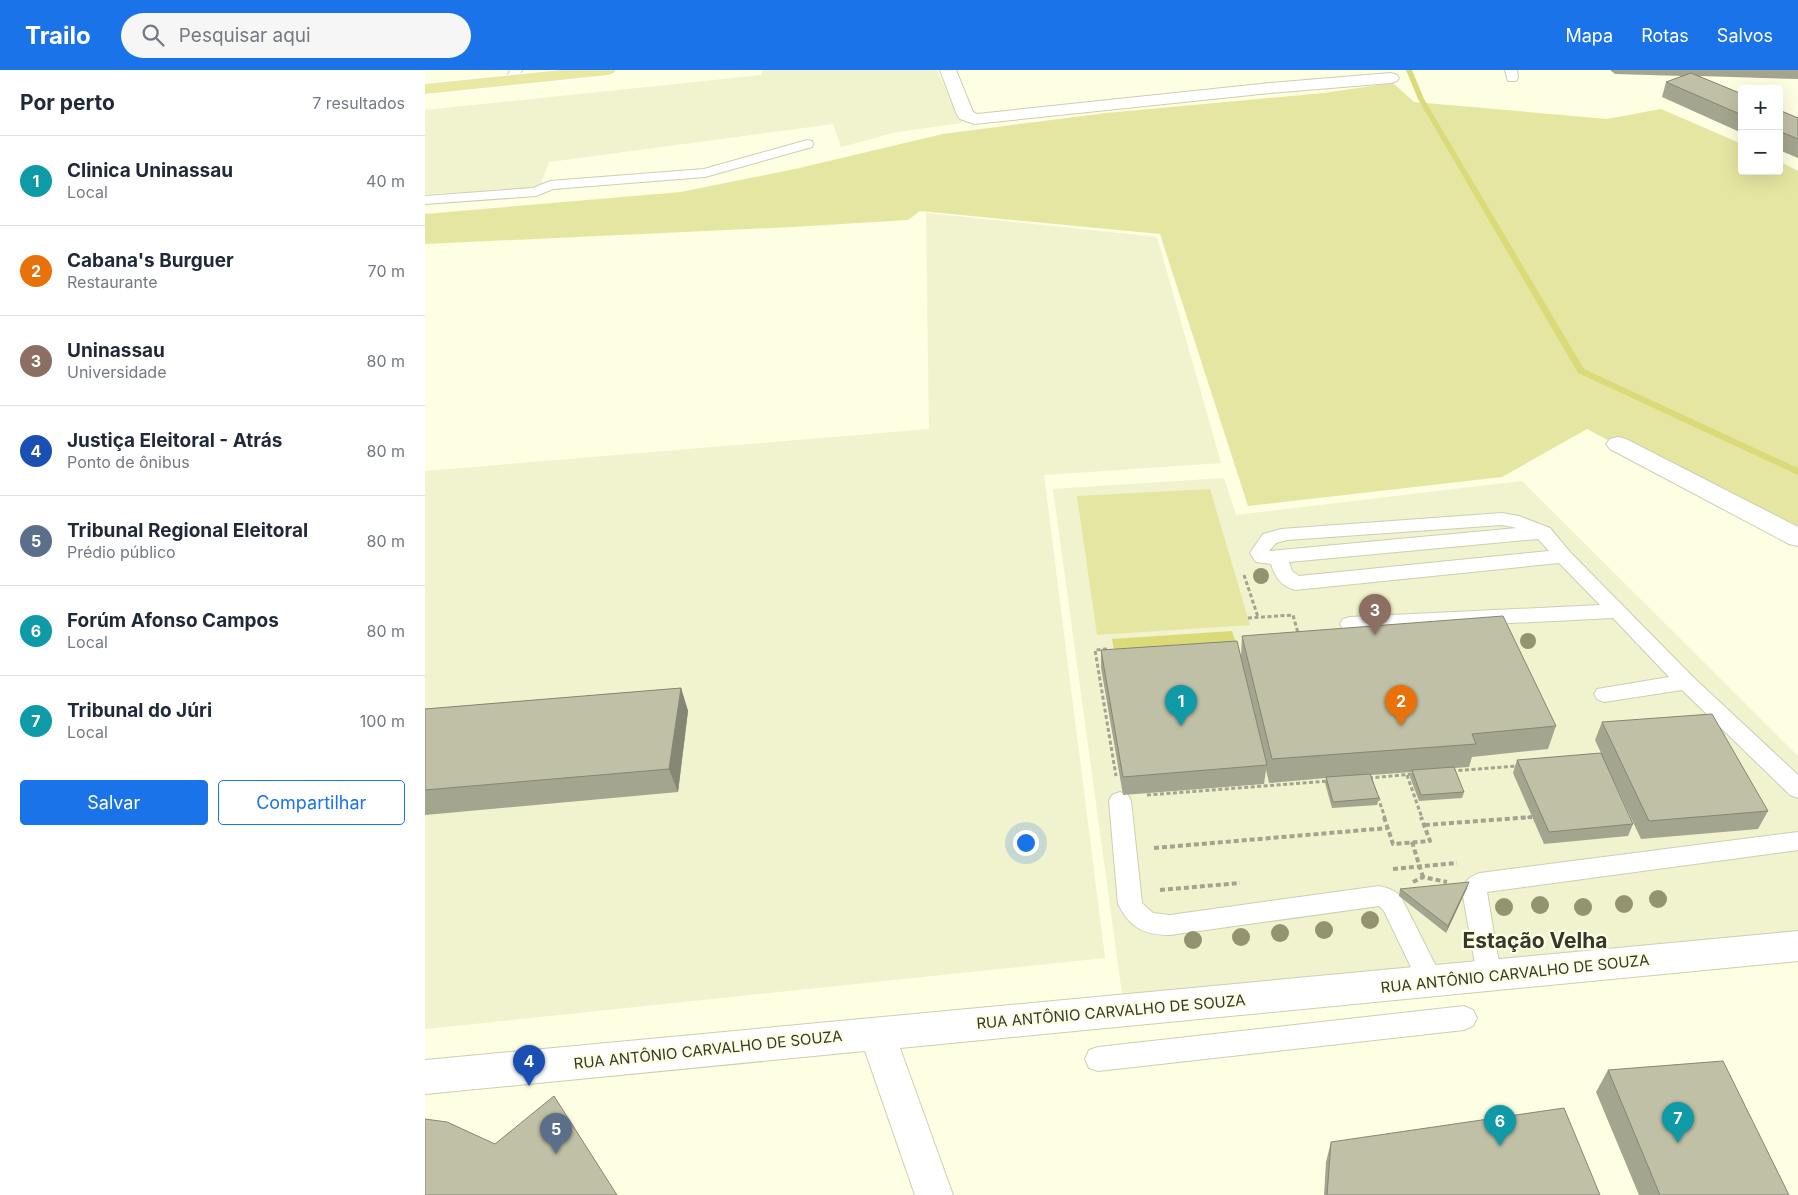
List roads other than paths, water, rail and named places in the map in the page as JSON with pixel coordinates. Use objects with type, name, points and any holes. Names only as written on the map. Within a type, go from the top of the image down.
[{"type":"main road","points":[[425,89],[514,75],[607,70]]},
{"type":"street","points":[[948,70],[966,115],[974,119],[1271,88],[1391,78]]},
{"type":"street","points":[[1618,444],[1798,538]]},
{"type":"street","name":"RUA ANTÔNIO CARVALHO DE SOUZA","points":[[425,1078],[877,1033],[1798,946]]},
{"type":"street","points":[[877,1033],[934,1195]]},
{"type":"lane","points":[[425,200],[536,192],[550,185],[705,173],[807,144]]},
{"type":"lane","points":[[1563,556],[1295,583],[1288,579],[1269,557],[1259,553],[1265,540],[1273,536],[1287,534],[1502,519],[1513,520],[1543,532],[1563,556],[1619,611],[1686,682],[1798,789]]},
{"type":"lane","points":[[1350,624],[1619,611]]},
{"type":"lane","points":[[1604,694],[1686,682]]},
{"type":"lane","points":[[1120,801],[1130,904],[1134,913],[1143,921],[1159,925],[1170,925],[1379,896],[1387,898],[1393,904],[1431,982]]},
{"type":"lane","points":[[1489,976],[1475,896],[1475,887],[1480,883],[1798,841]]},
{"type":"lane","points":[[1098,1059],[1464,1018]]},
{"type":"waterway","points":[[1409,70],[1421,99],[1581,371],[1798,472]]},
{"type":"place","name":"Uninassau","points":[[1375,635]]},
{"type":"place","name":"Clinica Uninassau","points":[[1181,726]]},
{"type":"place","name":"Cabana's Burguer","points":[[1401,726]]},
{"type":"place","name":"Justiça Eleitoral - Atrás","points":[[529,1086]]},
{"type":"place","name":"Tribunal do Júri","points":[[1678,1143]]},
{"type":"place","name":"Forúm Afonso Campos","points":[[1500,1146]]},
{"type":"place","name":"Tribunal Regional Eleitoral","points":[[556,1154]]},
{"type":"district","name":"Estação Velha","points":[[1535,941]]}]
